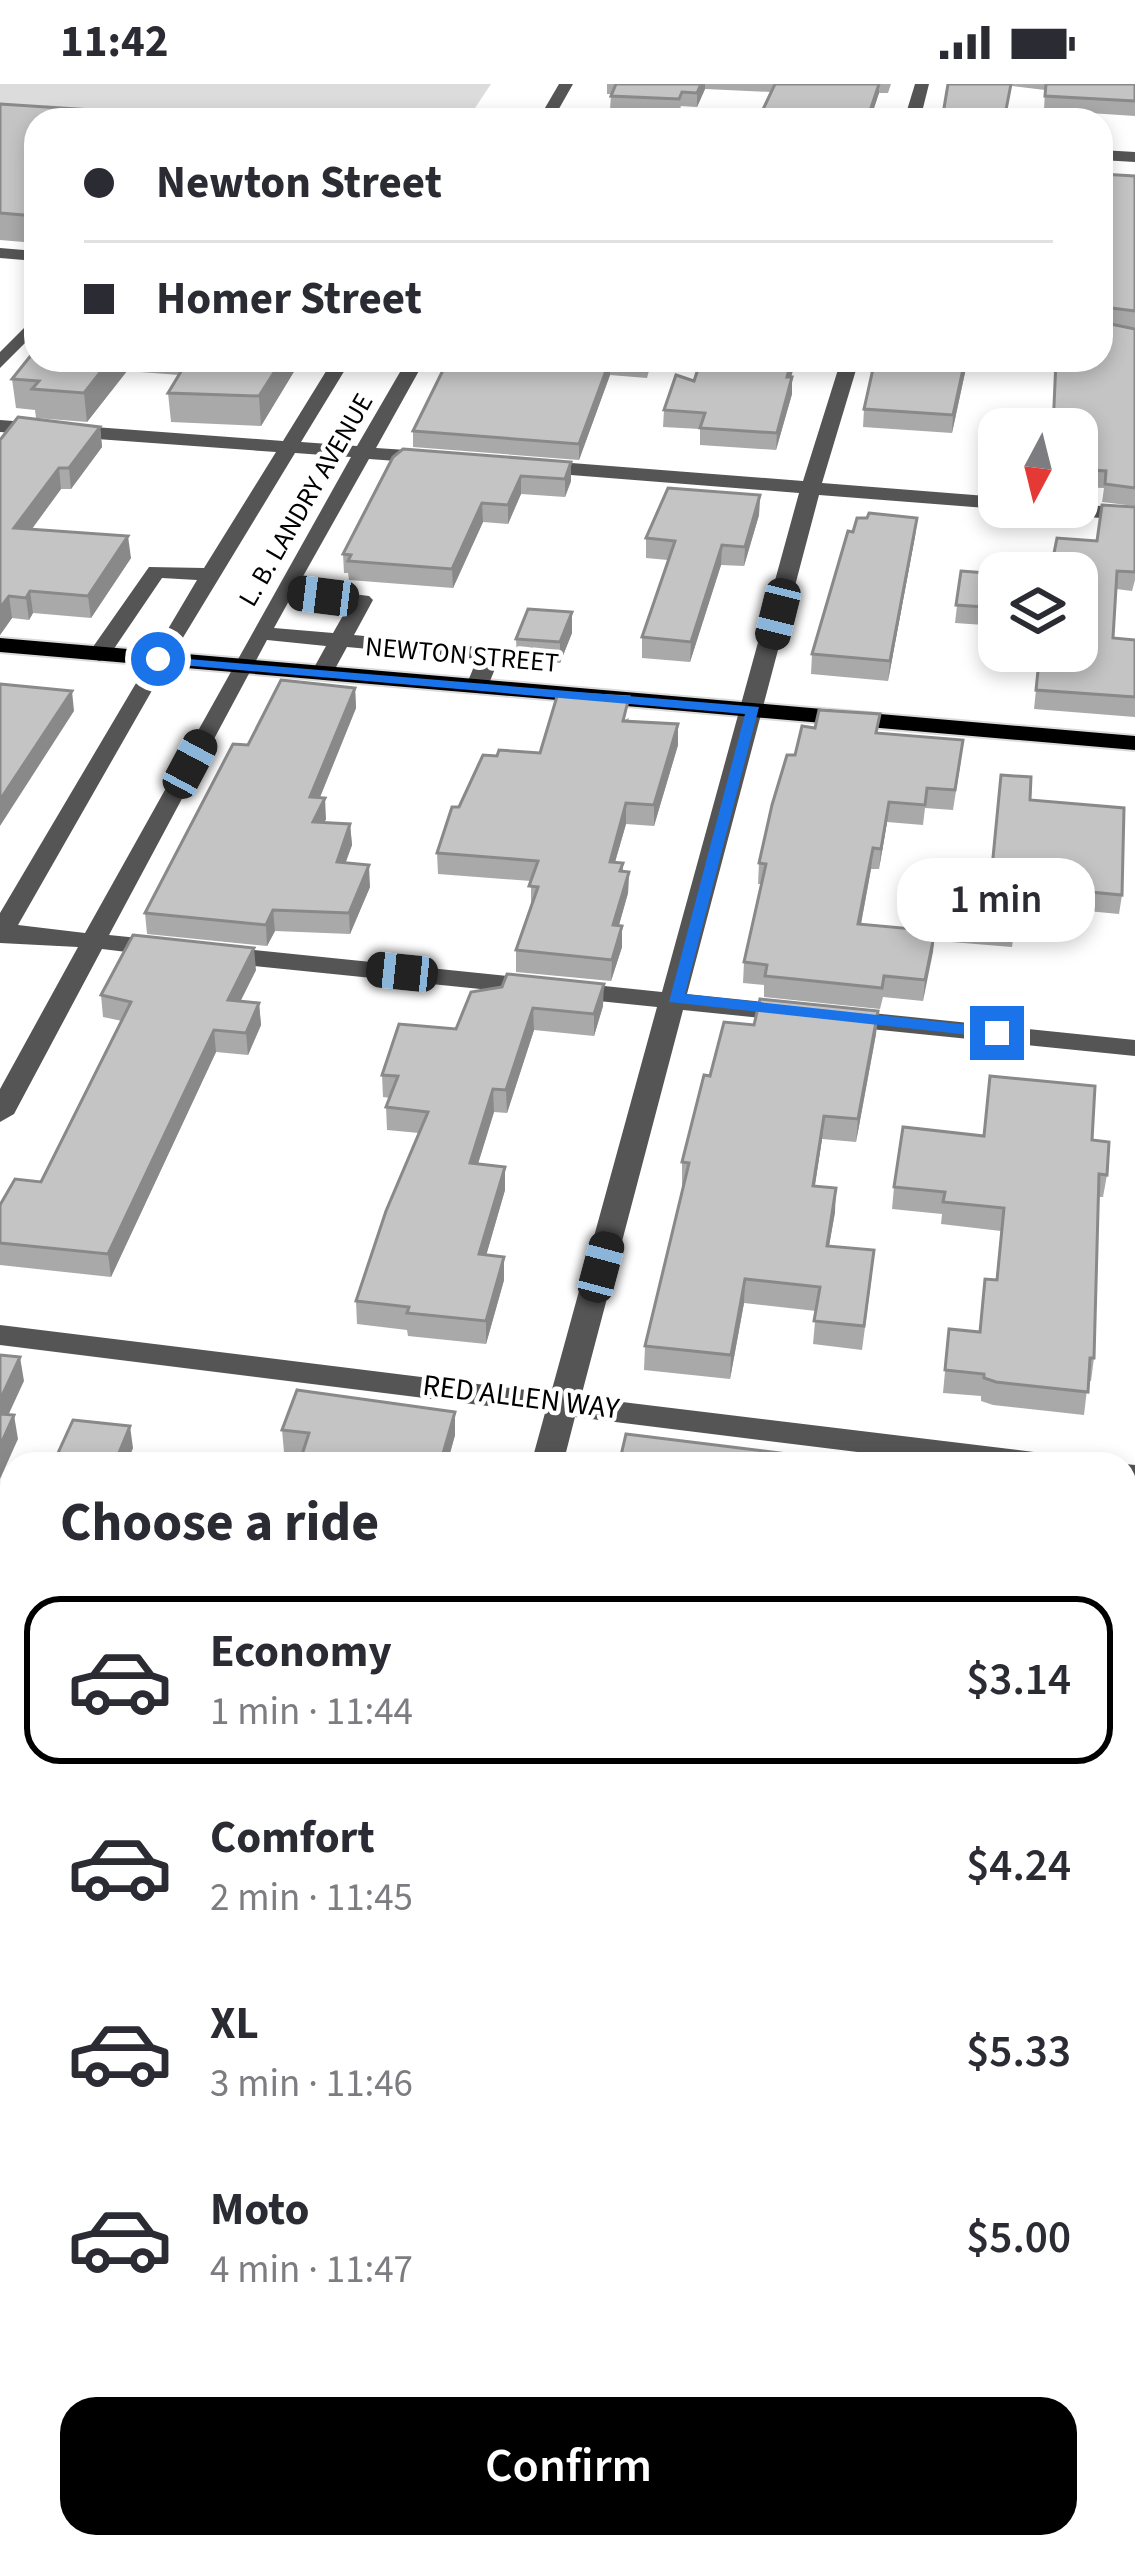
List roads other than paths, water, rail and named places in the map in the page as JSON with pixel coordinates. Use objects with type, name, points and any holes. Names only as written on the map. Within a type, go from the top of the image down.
[{"type":"main road","name":"NEWTON STREET","points":[[0,645],[1135,743]]},
{"type":"street","points":[[0,363],[24,335]]},
{"type":"street","name":"L. B. LANDRY AVENUE","points":[[1,933],[158,659],[334,372]]},
{"type":"street","name":"L. B. LANDRY AVENUE","points":[[0,1114],[241,666],[409,372]]},
{"type":"street","points":[[550,1452],[846,372]]},
{"type":"street","points":[[0,425],[460,460]]},
{"type":"street","points":[[507,464],[978,501]]},
{"type":"street","points":[[1098,512],[1135,515]]},
{"type":"street","points":[[99,654],[156,571],[208,575]]},
{"type":"street","points":[[284,592],[362,600],[322,673]]},
{"type":"street","points":[[260,634],[490,654],[477,686]]},
{"type":"street","points":[[1,933],[1135,1048]]},
{"type":"street","name":"RED ALLEN WAY","points":[[0,1335],[949,1452]]}]
